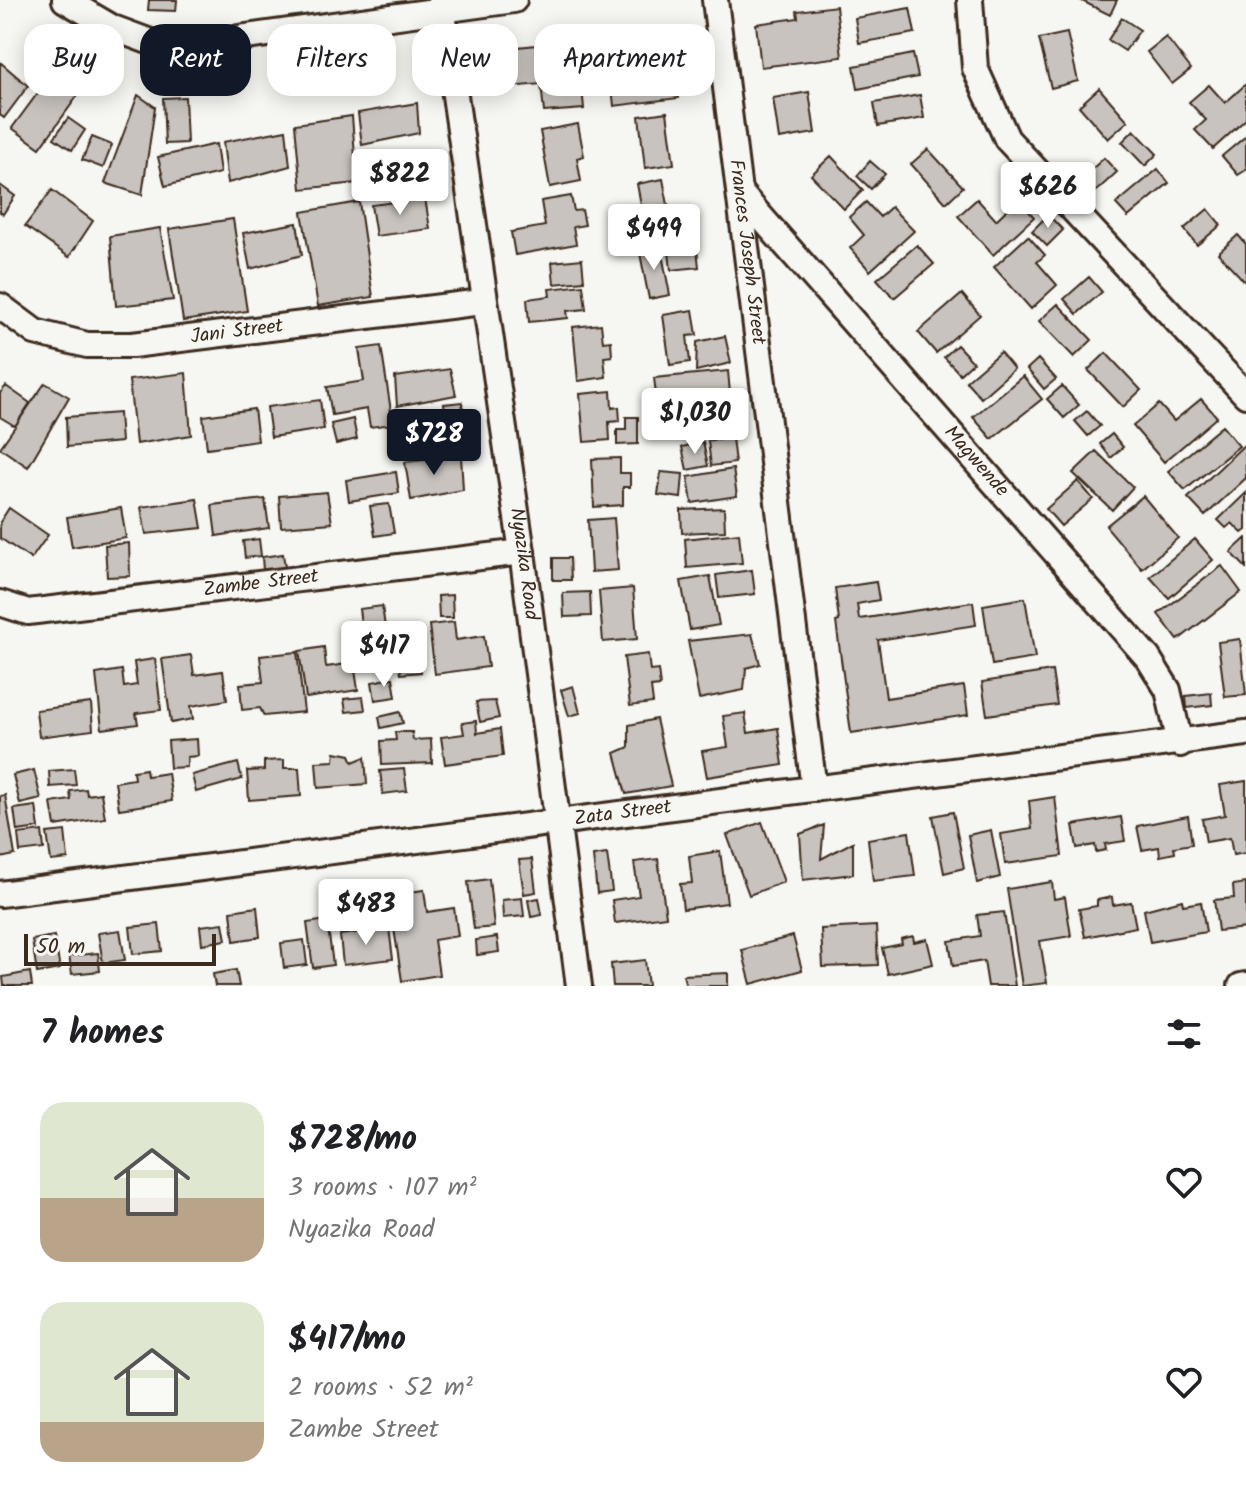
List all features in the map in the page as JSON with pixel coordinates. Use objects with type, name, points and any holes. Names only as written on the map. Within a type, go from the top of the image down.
[{"type":"street","points":[[65,0],[113,28],[167,48],[442,5],[514,0]]},
{"type":"street","name":"Frances Joseph Street","points":[[715,0],[814,789]]},
{"type":"street","points":[[970,0],[975,68],[1007,139],[1057,197],[1246,395]]},
{"type":"street","name":"Nyazika Road","points":[[442,5],[482,302],[522,552],[579,986]]},
{"type":"street","name":"Magwende","points":[[741,194],[1148,658],[1168,690],[1180,744]]},
{"type":"street","name":"Jani Street","points":[[0,306],[35,332],[87,345],[132,345],[482,302]]},
{"type":"street","name":"Zambe Street","points":[[0,603],[28,612],[522,552]]},
{"type":"street","name":"Zata Street","points":[[0,894],[1180,744],[1246,733]]},
{"type":"building","points":[[149,0],[177,0],[176,11],[148,10]]},
{"type":"building","points":[[1080,0],[1117,0],[1110,15]]},
{"type":"building","points":[[836,6],[842,57],[761,67],[756,24],[798,18],[797,11]]},
{"type":"building","points":[[910,8],[915,33],[859,43],[855,18]]},
{"type":"building","points":[[1122,18],[1140,30],[1125,51],[1108,40]]},
{"type":"building","points":[[1067,33],[1078,81],[1051,88],[1039,39]]},
{"type":"building","points":[[1166,37],[1191,69],[1172,84],[1147,52]]},
{"type":"building","points":[[534,45],[534,85],[518,86],[518,47]]},
{"type":"building","points":[[913,54],[918,77],[858,89],[854,66]]},
{"type":"building","points":[[0,62],[24,83],[24,91],[4,118],[0,115]]},
{"type":"building","points":[[1246,84],[1246,119],[1213,149],[1195,130],[1206,120],[1189,102],[1209,85],[1225,103]]},
{"type":"building","points":[[1099,88],[1128,121],[1108,139],[1079,106]]},
{"type":"building","points":[[809,92],[815,133],[779,139],[773,98]]},
{"type":"building","points":[[138,95],[155,107],[142,195],[105,183]]},
{"type":"building","points":[[920,95],[924,118],[878,126],[874,103]]},
{"type":"building","points":[[36,96],[77,96],[40,148],[12,128]]},
{"type":"building","points":[[542,96],[583,96],[584,109],[544,112]]},
{"type":"building","points":[[613,96],[679,96],[679,98],[614,106]]},
{"type":"building","points":[[185,97],[187,143],[165,144],[163,98]]},
{"type":"building","points":[[417,103],[419,133],[362,145],[358,113]]},
{"type":"building","points":[[667,112],[674,164],[645,168],[639,116]]},
{"type":"building","points":[[352,116],[357,183],[301,189],[295,124]]},
{"type":"building","points":[[68,118],[85,130],[72,150],[54,138]]},
{"type":"building","points":[[578,124],[584,156],[577,158],[581,181],[550,187],[540,131]]},
{"type":"building","points":[[286,130],[290,166],[228,183],[223,142]]},
{"type":"building","points":[[1134,130],[1157,154],[1145,166],[1122,142]]},
{"type":"building","points":[[1246,136],[1246,170],[1238,175],[1222,156]]},
{"type":"building","points":[[92,137],[112,145],[103,168],[82,160]]},
{"type":"building","points":[[216,144],[220,173],[165,186],[158,157]]},
{"type":"building","points":[[928,149],[963,187],[946,203],[911,164]]},
{"type":"building","points":[[831,156],[863,190],[844,209],[811,175]]},
{"type":"building","points":[[1104,158],[1117,172],[1092,195],[1079,181]]},
{"type":"building","points":[[870,161],[885,174],[871,189],[857,176]]},
{"type":"building","points":[[1158,169],[1169,183],[1128,217],[1116,204]]},
{"type":"building","points":[[393,176],[394,184],[373,188],[372,180]]},
{"type":"building","points":[[663,179],[673,231],[647,236],[637,184]]},
{"type":"building","points":[[0,185],[15,196],[3,214],[0,212]]},
{"type":"building","points":[[52,190],[93,221],[69,257],[25,226]]},
{"type":"building","points":[[571,196],[574,211],[582,210],[585,225],[573,227],[576,244],[515,255],[511,232],[545,226],[541,201]]},
{"type":"building","points":[[425,198],[430,229],[376,236],[371,205]]},
{"type":"building","points":[[977,199],[996,220],[1018,199],[1034,217],[993,255],[958,216]]},
{"type":"building","points":[[359,202],[373,297],[318,306],[302,212]]},
{"type":"building","points":[[866,202],[880,217],[891,207],[914,231],[870,271],[850,248],[864,235],[849,217]]},
{"type":"building","points":[[1208,209],[1221,225],[1197,245],[1184,229]]},
{"type":"building","points":[[1048,215],[1063,230],[1047,246],[1032,231]]},
{"type":"building","points":[[233,219],[247,311],[183,321],[169,229]]},
{"type":"building","points":[[297,223],[302,255],[250,269],[243,233]]},
{"type":"building","points":[[160,228],[173,300],[116,306],[110,236]]},
{"type":"building","points":[[1238,235],[1246,244],[1246,283],[1218,253]]},
{"type":"building","points":[[1028,236],[1045,255],[1037,262],[1057,285],[1031,309],[994,267]]},
{"type":"building","points":[[696,240],[699,267],[671,270],[668,243]]},
{"type":"building","points":[[660,244],[670,295],[649,299],[639,248]]},
{"type":"building","points":[[917,245],[934,264],[894,298],[877,279]]},
{"type":"building","points":[[582,259],[584,281],[554,284],[552,262]]},
{"type":"building","points":[[1089,277],[1102,292],[1077,314],[1064,299]]},
{"type":"building","points":[[583,285],[586,309],[567,311],[568,318],[529,322],[527,299],[550,296],[549,289]]},
{"type":"building","points":[[962,294],[980,315],[936,353],[918,332]]},
{"type":"building","points":[[1058,304],[1092,340],[1074,357],[1039,321]]},
{"type":"building","points":[[693,310],[697,335],[687,336],[690,362],[670,365],[663,315]]},
{"type":"building","points":[[601,324],[603,342],[611,341],[612,356],[604,357],[606,377],[578,381],[573,327]]},
{"type":"building","points":[[725,336],[731,363],[696,371],[697,342]]},
{"type":"building","points":[[957,345],[973,362],[960,374],[944,357]]},
{"type":"building","points":[[381,346],[393,424],[370,427],[367,409],[332,415],[327,387],[364,381],[359,349]]},
{"type":"building","points":[[1000,352],[1014,369],[981,398],[966,381]]},
{"type":"building","points":[[1106,353],[1141,390],[1123,407],[1088,370]]},
{"type":"building","points":[[1038,359],[1056,379],[1044,389],[1027,369]]},
{"type":"building","points":[[450,369],[456,395],[397,406],[395,377]]},
{"type":"building","points":[[728,371],[731,404],[674,409],[672,393],[656,394],[654,378]]},
{"type":"building","points":[[186,373],[191,435],[136,444],[129,380]]},
{"type":"building","points":[[1023,376],[1042,399],[992,439],[973,417]]},
{"type":"building","points":[[45,383],[69,397],[28,467],[0,448]]},
{"type":"building","points":[[6,386],[30,403],[15,426],[0,417],[0,393]]},
{"type":"building","points":[[1062,386],[1079,405],[1064,418],[1047,399]]},
{"type":"building","points":[[611,391],[612,408],[619,407],[620,421],[609,422],[610,440],[584,442],[580,394]]},
{"type":"building","points":[[1201,399],[1217,417],[1164,462],[1133,426],[1159,404],[1174,421]]},
{"type":"building","points":[[320,400],[324,429],[271,437],[267,407]]},
{"type":"building","points":[[462,402],[465,423],[447,426],[444,404]]},
{"type":"building","points":[[254,409],[258,441],[207,448],[203,416]]},
{"type":"building","points":[[1087,411],[1100,426],[1088,436],[1075,421]]},
{"type":"building","points":[[119,413],[121,442],[67,447],[66,417]]},
{"type":"building","points":[[626,417],[638,417],[638,444],[617,445],[617,430],[626,430]]},
{"type":"building","points":[[353,419],[357,439],[336,444],[331,424]]},
{"type":"building","points":[[1222,426],[1239,446],[1185,490],[1168,471]]},
{"type":"building","points":[[1112,434],[1123,447],[1111,458],[1100,444]]},
{"type":"building","points":[[732,438],[735,463],[711,466],[708,441]]},
{"type":"building","points":[[703,442],[708,466],[687,470],[682,447]]},
{"type":"building","points":[[1245,444],[1246,478],[1205,516],[1188,498]]},
{"type":"building","points":[[1096,451],[1133,487],[1112,510],[1073,473]]},
{"type":"building","points":[[461,456],[463,490],[411,500],[405,462]]},
{"type":"building","points":[[620,458],[620,473],[630,473],[630,487],[623,487],[623,505],[594,507],[592,459]]},
{"type":"building","points":[[733,469],[737,496],[692,503],[688,477]]},
{"type":"building","points":[[396,472],[399,493],[349,501],[346,480]]},
{"type":"building","points":[[661,472],[683,474],[681,498],[658,495]]},
{"type":"building","points":[[1078,481],[1093,499],[1061,526],[1046,509]]},
{"type":"building","points":[[327,492],[332,523],[281,527],[279,496]]},
{"type":"building","points":[[1246,493],[1246,530],[1242,533],[1232,523],[1226,528],[1218,520]]},
{"type":"building","points":[[1143,496],[1178,538],[1142,569],[1106,526]]},
{"type":"building","points":[[197,499],[202,528],[146,534],[141,507]]},
{"type":"building","points":[[265,499],[269,528],[216,536],[212,505]]},
{"type":"building","points":[[389,504],[394,533],[375,536],[370,506]]},
{"type":"building","points":[[9,508],[48,535],[31,559],[0,538],[0,522]]},
{"type":"building","points":[[121,508],[126,538],[72,547],[67,517]]},
{"type":"building","points":[[724,508],[725,531],[682,533],[681,510]]},
{"type":"building","points":[[614,518],[618,570],[591,572],[588,520]]},
{"type":"building","points":[[739,533],[742,563],[687,568],[685,539]]},
{"type":"building","points":[[1246,538],[1246,568],[1231,552]]},
{"type":"building","points":[[259,539],[261,556],[245,558],[243,541]]},
{"type":"building","points":[[1195,539],[1213,560],[1169,598],[1150,577]]},
{"type":"building","points":[[129,543],[130,576],[107,577],[105,545]]},
{"type":"building","points":[[283,554],[285,567],[263,570],[262,557]]},
{"type":"building","points":[[553,558],[570,558],[571,580],[553,580]]},
{"type":"building","points":[[1222,566],[1241,592],[1178,640],[1158,614]]},
{"type":"building","points":[[752,570],[755,594],[719,598],[716,575]]},
{"type":"building","points":[[710,576],[719,625],[690,630],[681,581]]},
{"type":"building","points":[[876,582],[879,600],[857,604],[859,619],[973,602],[976,625],[878,640],[886,698],[964,686],[968,715],[851,733],[836,622],[839,621],[835,588]]},
{"type":"building","points":[[633,588],[637,639],[603,642],[599,591]]},
{"type":"building","points":[[590,592],[591,616],[564,617],[563,593]]},
{"type":"building","points":[[452,595],[453,618],[439,618],[438,596]]},
{"type":"building","points":[[1025,598],[1035,658],[992,665],[983,605]]},
{"type":"building","points":[[382,606],[388,648],[365,652],[359,609]]},
{"type":"building","points":[[454,622],[456,640],[484,636],[488,667],[435,674],[429,625]]},
{"type":"building","points":[[752,634],[760,664],[746,668],[744,690],[699,699],[688,641]]},
{"type":"building","points":[[1240,639],[1246,695],[1225,697],[1218,642]]},
{"type":"building","points":[[417,646],[421,672],[401,674],[398,649]]},
{"type":"building","points":[[324,647],[326,667],[354,663],[358,690],[306,698],[299,651]]},
{"type":"building","points":[[297,652],[304,712],[264,716],[260,708],[242,710],[240,684],[263,682],[260,656]]},
{"type":"building","points":[[648,654],[650,671],[658,670],[660,686],[651,687],[653,703],[630,706],[624,657]]},
{"type":"building","points":[[191,655],[194,675],[223,671],[227,700],[191,706],[193,719],[171,723],[162,659]]},
{"type":"building","points":[[155,659],[161,710],[136,713],[138,724],[102,729],[96,674],[122,670],[124,687],[137,685],[134,662]]},
{"type":"building","points":[[1052,671],[1057,705],[987,715],[982,682]]},
{"type":"building","points":[[393,678],[396,697],[375,700],[372,682]]},
{"type":"building","points":[[573,686],[580,713],[569,716],[561,690]]},
{"type":"building","points":[[1211,693],[1212,705],[1187,708],[1186,696]]},
{"type":"building","points":[[363,697],[365,710],[346,712],[344,699]]},
{"type":"building","points":[[495,701],[499,718],[480,722],[476,702]]},
{"type":"building","points":[[91,703],[93,730],[39,737],[36,710]]},
{"type":"building","points":[[400,712],[403,723],[381,728],[379,717]]},
{"type":"building","points":[[745,713],[748,733],[778,728],[783,765],[707,777],[702,751],[728,747],[723,716]]},
{"type":"building","points":[[656,719],[671,786],[626,794],[615,753],[629,747],[629,725]]},
{"type":"building","points":[[476,721],[477,733],[500,729],[503,756],[445,764],[441,737],[464,734],[462,723]]},
{"type":"building","points":[[395,732],[412,732],[413,740],[431,739],[432,763],[382,765],[381,741],[396,740]]},
{"type":"building","points":[[197,739],[198,756],[187,757],[187,767],[170,768],[168,741]]},
{"type":"building","points":[[335,752],[350,755],[353,762],[365,757],[367,784],[318,788],[316,762],[334,761]]},
{"type":"building","points":[[284,760],[284,768],[299,768],[301,796],[249,800],[247,771],[264,770],[264,761]]},
{"type":"building","points":[[238,763],[242,779],[196,792],[192,775]]},
{"type":"building","points":[[74,769],[76,785],[50,787],[49,771]]},
{"type":"building","points":[[146,769],[147,776],[168,773],[172,801],[119,809],[115,782],[134,779],[133,771]]},
{"type":"building","points":[[404,769],[407,791],[383,794],[380,771]]},
{"type":"building","points":[[34,770],[41,799],[20,804],[13,775]]},
{"type":"building","points":[[1246,781],[1246,853],[1233,855],[1230,838],[1206,842],[1202,819],[1225,815],[1220,785]]},
{"type":"building","points":[[86,789],[87,795],[101,793],[105,818],[55,826],[51,803],[71,800],[70,791]]},
{"type":"building","points":[[5,795],[15,855],[0,858],[0,796]]},
{"type":"building","points":[[1055,797],[1062,856],[1005,864],[1001,834],[1032,829],[1029,801]]},
{"type":"building","points":[[36,806],[39,828],[17,831],[14,809]]},
{"type":"building","points":[[953,812],[964,868],[944,873],[933,816]]},
{"type":"building","points":[[1188,816],[1192,844],[1174,847],[1175,853],[1160,856],[1159,847],[1142,850],[1137,826]]},
{"type":"building","points":[[1121,817],[1125,841],[1105,844],[1106,850],[1096,852],[1095,845],[1077,848],[1073,825]]},
{"type":"building","points":[[762,822],[784,882],[749,895],[727,835]]},
{"type":"building","points":[[824,825],[821,859],[853,842],[853,874],[803,880],[800,834]]},
{"type":"building","points":[[991,830],[1000,877],[977,883],[968,835]]},
{"type":"building","points":[[42,831],[44,849],[20,852],[18,834]]},
{"type":"building","points":[[65,831],[68,859],[51,861],[47,833]]},
{"type":"building","points":[[909,832],[915,876],[873,881],[868,839]]},
{"type":"building","points":[[720,851],[727,903],[683,909],[680,884],[692,883],[689,856]]},
{"type":"building","points":[[607,854],[612,891],[597,893],[593,856]]},
{"type":"building","points":[[532,859],[536,892],[524,894],[519,860]]},
{"type":"building","points":[[658,859],[666,916],[615,923],[612,900],[639,896],[634,862]]},
{"type":"building","points":[[489,879],[494,927],[474,929],[468,882]]},
{"type":"building","points":[[1052,882],[1054,899],[1065,897],[1071,936],[1040,941],[1047,983],[1022,986],[1007,889]]},
{"type":"building","points":[[1246,883],[1246,928],[1218,931],[1214,900],[1234,898],[1233,885]]},
{"type":"building","points":[[424,890],[427,912],[454,908],[458,936],[434,940],[439,975],[402,981],[389,895]]},
{"type":"building","points":[[1112,897],[1113,905],[1131,902],[1136,927],[1085,937],[1079,909],[1097,906],[1097,900]]},
{"type":"building","points":[[522,898],[524,916],[503,918],[502,900]]},
{"type":"building","points":[[539,898],[542,915],[531,917],[528,900]]},
{"type":"building","points":[[1182,900],[1183,905],[1201,902],[1206,932],[1150,942],[1144,910]]},
{"type":"building","points":[[257,907],[260,937],[234,941],[231,911]]},
{"type":"building","points":[[1004,912],[1015,986],[988,986],[984,961],[953,966],[949,941],[980,936],[977,915]]},
{"type":"building","points":[[327,920],[333,965],[313,968],[307,923]]},
{"type":"building","points":[[223,923],[226,940],[202,944],[200,926]]},
{"type":"building","points":[[159,924],[162,951],[133,954],[130,927]]},
{"type":"building","points":[[876,926],[878,965],[823,967],[821,929]]},
{"type":"building","points":[[389,928],[393,959],[343,965],[340,935]]},
{"type":"building","points":[[120,930],[125,960],[103,963],[98,933]]},
{"type":"building","points":[[54,936],[60,969],[37,973],[32,940]]},
{"type":"building","points":[[793,936],[802,970],[751,984],[742,950]]},
{"type":"building","points":[[913,936],[914,942],[927,939],[933,964],[888,974],[882,948],[902,944],[901,939]]},
{"type":"building","points":[[497,937],[499,952],[477,955],[476,940]]},
{"type":"building","points":[[304,940],[307,965],[284,968],[281,943]]},
{"type":"building","points":[[98,953],[100,971],[72,974],[69,956]]},
{"type":"building","points":[[645,960],[648,986],[613,986],[611,964]]},
{"type":"building","points":[[236,970],[239,986],[215,986],[213,974]]},
{"type":"building","points":[[30,972],[32,986],[4,986],[3,977]]},
{"type":"building","points":[[728,973],[728,986],[686,986],[683,975]]}]
